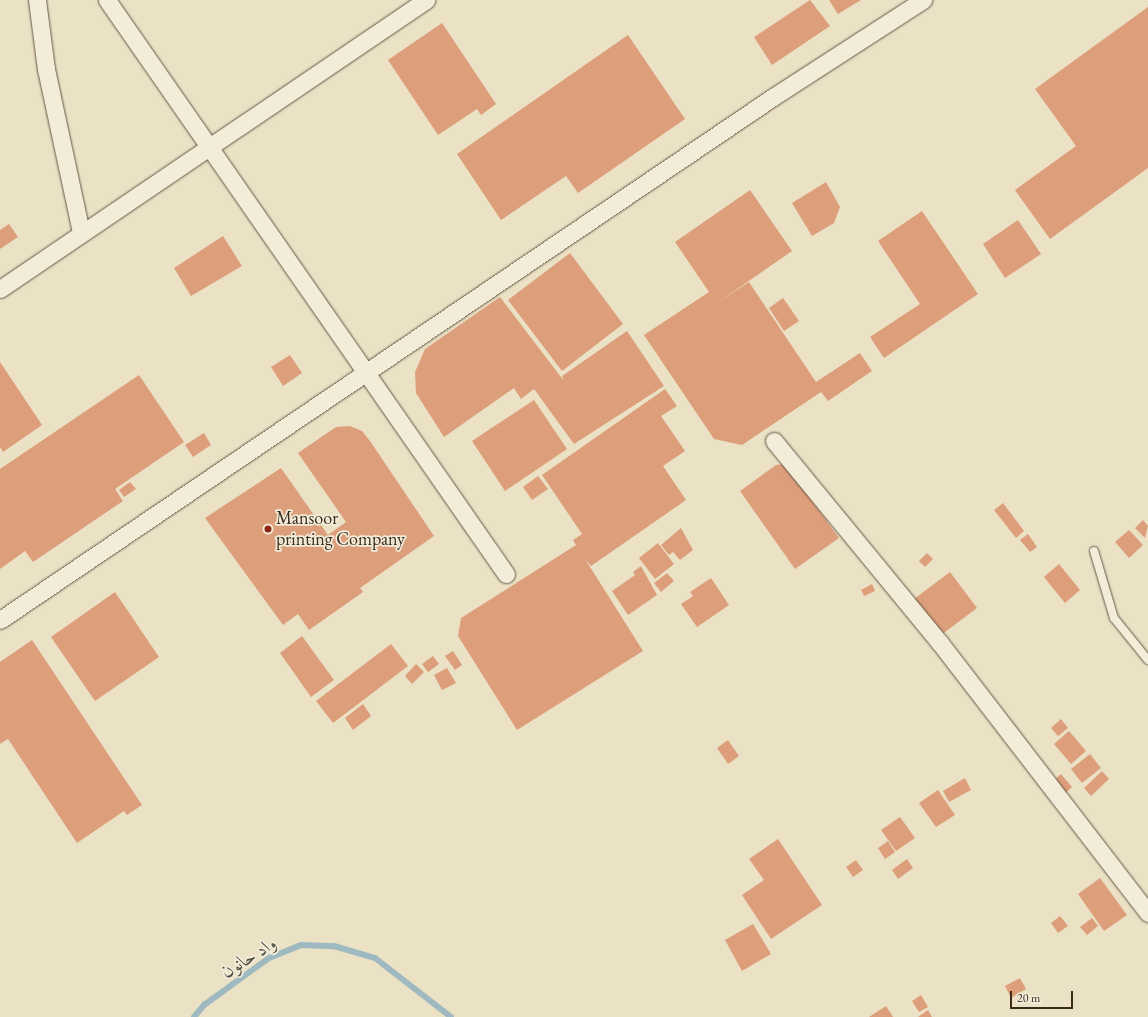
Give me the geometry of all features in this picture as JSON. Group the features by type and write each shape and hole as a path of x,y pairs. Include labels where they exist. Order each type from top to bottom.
{"street":[{"path":"37,0 46,69 81,232"},
{"path":"107,0 365,375 506,574"},
{"path":"0,289 81,232 426,0"},
{"path":"0,620 150,515 365,375 773,97 923,0"},
{"path":"774,442 940,643 1148,913"}],"lane":[{"path":"1094,551 1114,618 1148,660"}],"building":[{"path":"810,0 830,26 772,65 754,37"},
{"path":"829,0 861,0 838,14"},
{"path":"1148,7 1148,168 1050,239 1015,190 1076,146 1035,89"},
{"path":"442,23 496,104 481,115 477,109 438,135 388,60"},
{"path":"628,35 685,119 578,193 566,176 501,220 457,154"},
{"path":"826,182 840,207 834,223 812,236 792,203"},
{"path":"750,190 792,251 717,303 749,282 816,382 860,353 872,371 828,401 821,392 742,445 714,439 644,335 709,292 675,242"},
{"path":"922,211 978,294 884,358 870,337 920,304 878,241"},
{"path":"1018,220 1041,254 1005,278 983,244"},
{"path":"9,224 18,237 0,249 0,230"},
{"path":"223,236 242,266 191,296 174,268"},
{"path":"570,253 623,324 562,371 508,300"},
{"path":"500,297 564,381 562,376 627,331 664,386 574,444 534,389 521,399 514,388 444,437 416,393 415,372 425,349"},
{"path":"783,298 799,321 784,331 769,308"},
{"path":"290,355 302,373 283,386 271,367"},
{"path":"0,362 42,425 3,452 0,447"},
{"path":"139,375 184,442 115,489 123,501 33,562 25,551 0,569 0,469"},
{"path":"665,389 677,406 661,416 685,451 663,466 686,500 591,566 585,559 643,651 517,730 458,636 461,618 576,545 573,540 582,534 542,475"},
{"path":"534,400 567,449 505,491 472,441"},
{"name":"Mansoor printing Company","path":"350,426 362,431 370,441 434,536 360,588 363,592 309,630 298,614 283,625 205,518 281,468 328,535 346,522 298,453 336,427"},
{"path":"204,433 211,445 193,457 185,445"},
{"path":"785,464 839,538 795,569 740,491 776,465"},
{"path":"538,476 548,489 532,500 523,487"},
{"path":"130,482 136,489 124,497 119,490"},
{"path":"1003,503 1024,531 1016,538 994,510"},
{"path":"1143,520 1148,526 1145,538 1135,528"},
{"path":"681,528 693,550 680,560 673,552 669,555 661,545"},
{"path":"1129,530 1143,545 1129,558 1115,542"},
{"path":"1028,534 1037,547 1030,552 1020,540"},
{"path":"658,543 674,564 655,579 639,558"},
{"path":"927,553 933,559 925,567 919,561"},
{"path":"1059,564 1080,590 1065,603 1044,577"},
{"path":"641,566 657,595 628,615 612,591 635,575 633,572"},
{"path":"950,572 977,608 941,635 914,599"},
{"path":"667,573 674,581 661,592 654,583"},
{"path":"711,578 729,605 697,627 681,604 693,596 690,592"},
{"path":"872,584 875,591 864,596 861,590"},
{"path":"115,592 159,657 95,701 51,637"},
{"path":"302,636 334,680 311,697 280,653"},
{"path":"32,640 142,805 127,815 124,811 77,843 8,739 0,744 0,662"},
{"path":"391,644 408,666 333,723 316,701"},
{"path":"453,651 462,665 455,670 445,656"},
{"path":"433,656 439,664 428,672 422,664"},
{"path":"416,664 424,672 412,684 405,676"},
{"path":"447,668 456,683 442,690 434,675"},
{"path":"363,704 371,716 353,730 345,718"},
{"path":"1061,719 1068,728 1058,736 1051,728"},
{"path":"1069,731 1086,751 1071,764 1054,744"},
{"path":"728,740 739,756 728,764 717,748"},
{"path":"1090,754 1101,768 1082,783 1071,769"},
{"path":"1102,771 1109,779 1091,796 1084,788"},
{"path":"1061,774 1072,787 1064,795 1052,782"},
{"path":"965,778 971,790 949,802 943,791"},
{"path":"938,790 955,815 936,827 919,803"},
{"path":"900,817 915,838 896,851 881,830"},
{"path":"778,839 822,905 771,939 742,895 764,880 749,859"},
{"path":"888,841 895,852 885,859 878,848"},
{"path":"907,859 913,868 898,879 892,870"},
{"path":"856,860 863,870 853,877 846,867"},
{"path":"1100,878 1127,915 1104,931 1078,894"},
{"path":"1060,916 1068,926 1058,933 1051,923"},
{"path":"1092,918 1098,926 1087,935 1080,927"},
{"path":"753,924 771,954 742,971 725,940"},
{"path":"1020,978 1026,989 1011,998 1005,986"},
{"path":"921,995 928,1007 919,1012 912,1001"},
{"path":"886,1006 893,1017 869,1017"},
{"path":"928,1010 932,1017 918,1017"}],"waterway":[{"name":"واد حانون","path":"194,1017 204,1005 269,958 301,945 334,946 375,958 451,1017"}],"place":[{"name":"Mansoor printing Company","path":"268,529"}]}
